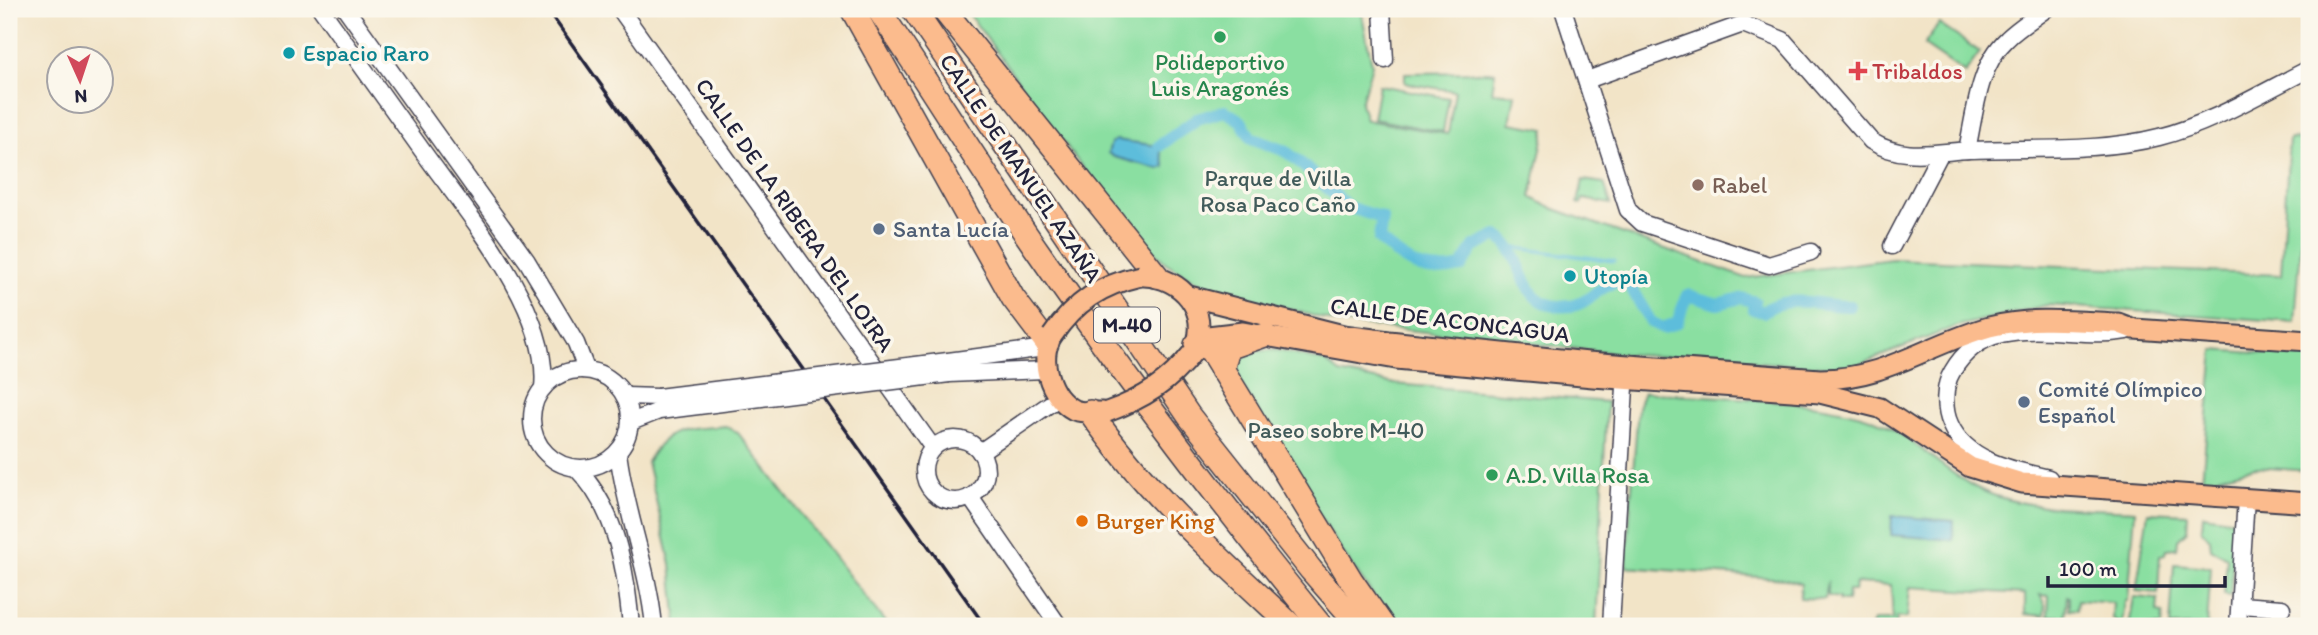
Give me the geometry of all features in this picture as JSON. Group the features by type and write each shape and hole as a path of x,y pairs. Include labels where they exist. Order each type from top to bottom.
{"highway":[{"path":"852,9 1013,298 1048,342"},
{"name":"CALLE DE MANUEL AZAÑA","path":"878,9 1037,251 1126,377 1215,496 1321,626"},
{"name":"CALLE DE MANUEL AZAÑA","path":"913,9 1189,416 1360,626"},
{"path":"943,9 1148,276"},
{"path":"1223,370 1228,348 1265,335"},
{"path":"1196,345 1210,349 1350,580 1383,626"},
{"path":"1098,412 1105,434 1199,540 1292,626"}],"main road":[{"path":"1148,276 1189,296 1198,315 1196,345 1179,370 1155,391 1098,412 1074,410 1060,397 1045,370 1048,342 1067,314 1088,296 1115,282 1148,276"},
{"name":"CALLE DE ACONCAGUA","path":"1189,296 1343,335 1626,372 1820,393 1880,408 1970,467 2022,483 2309,503"},
{"name":"CALLE DE ACONCAGUA","path":"1196,345 1224,332 1265,335 1396,359 1626,372 1849,379 1880,372 1976,332 2018,320 2118,324 2134,329 2309,341"}],"street":[{"path":"321,9 494,251 513,284 541,347 544,371 542,388 532,412 537,442 555,460 576,468 588,480 610,519 622,567 631,626"},
{"path":"346,9 553,301 576,343 586,369"},
{"name":"CALLE DE LA RIBERA DEL LOIRA","path":"620,9 933,448"},
{"path":"1382,9 1385,60"},
{"path":"1563,9 1628,210 1642,223 1769,265 1811,252"},
{"path":"1967,150 1984,75 1995,53 2006,39 2046,9"},
{"path":"1587,80 1743,24 1783,40 1871,141 1885,150 1899,153 1940,154 1967,150 2090,147 2161,137 2206,120 2309,69"},
{"path":"1892,246 1940,154"},
{"path":"429,160 438,158 444,161 474,202 493,215"},
{"path":"2091,486 2017,471 1968,448 1948,421 1948,379 1959,359 1993,337 2026,330 2117,334 2134,329"},
{"path":"626,396 658,404 948,368 1048,342"},
{"path":"948,368 1045,370"},
{"path":"542,388 562,373 586,369 613,380 626,396 631,422 629,433 618,452 603,463 576,468"},
{"path":"1611,626 1626,372"},
{"path":"980,452 1060,397"},
{"path":"631,422 658,404"},
{"path":"957,439 980,452 985,477 977,492 962,501 944,500 930,489 924,472 928,455 933,448 940,443 957,439"},
{"path":"618,452 622,483 648,579 654,626"},
{"path":"970,497 1059,626"},
{"path":"2238,626 2246,498"},
{"path":"1199,540 1282,626"},
{"path":"2240,605 2280,608"}],"green space":[{"name":"Parque de Villa Rosa Paco Caño","path":"965,9 1361,9 1372,65 1361,103 1366,120 1448,134 1455,91 1405,83 1405,73 1495,72 1492,92 1515,94 1510,123 1545,129 1531,197 1549,207 1746,278 1892,259 2281,275 2289,139 2309,140 2295,322 2047,305 1957,326 1850,368 1624,354 1335,322 1204,285 1166,263 1125,225"},
{"path":"1939,24 1980,52 1965,73 1924,45"},
{"path":"1379,85 1449,98 1443,132 1373,119"},
{"path":"1583,180 1604,183 1611,204 1583,199 1581,204 1578,203"},
{"name":"Paseo sobre M-40","path":"1277,350 1326,362 1340,373 1395,384 1607,402 1596,626 1395,626 1338,546 1236,376 1236,352"},
{"path":"2214,350 2309,357 2309,471 2255,467 2202,481"},
{"path":"1644,392 1782,401 1861,415 1891,428 1959,477 1991,494 2052,507 2135,511 2128,601 2125,601 2122,626 2116,626 2116,620 2112,619 2113,603 2078,600 2077,610 2069,609 2067,596 2065,617 2048,616 2049,596 2040,595 2045,605 2044,616 2025,614 2025,594 1910,587 1907,618 1897,617 1896,626 1872,626 1874,620 1893,620 1891,585 1856,583 1854,591 1848,591 1847,601 1839,601 1839,598 1828,596 1828,581 1825,599 1800,598 1801,584 1786,579 1626,567 1638,407"},
{"path":"726,426 738,433 888,626 677,626 671,564 647,462 663,440 671,435 690,429"},
{"path":"2148,512 2188,514 2187,531 2178,540 2177,548 2167,549 2166,554 2160,555 2158,593 2136,591"},
{"path":"2203,515 2236,520 2230,596 2224,595 2227,557 2211,549 2210,539 2202,530"},
{"path":"2174,564 2211,567 2207,626 2170,626"},
{"path":"2134,597 2158,599 2157,612 2163,613 2162,626 2129,626"}],"water":[{"path":"1116,140 1159,146 1165,167 1159,169 1114,157 1108,153 1111,143"},
{"path":"1892,516 1954,521 1953,540 1891,535"}],"waterway":[{"path":"1159,146 1197,119 1225,111 1241,121 1251,138 1285,151 1297,160 1348,207 1382,218 1379,239 1407,261 1436,270 1461,267 1474,247 1497,236 1514,256 1531,291 1540,300 1552,305 1578,304 1612,283 1620,282 1628,283 1651,322 1663,328 1677,323 1687,295 1718,304 1741,298 1755,302 1753,309 1763,312 1772,306 1794,302 1850,306"},
{"path":"1509,247 1614,261"}],"railway":[{"path":"547,9 985,626"}],"place":[{"name":"Polideportivo Luis Aragonés","path":"1220,37"},
{"name":"Espacio Raro","path":"289,53"},
{"name":"Tribaldos","path":"1858,71"},
{"name":"Rabel","path":"1698,185"},
{"name":"Santa Lucía","path":"879,229"},
{"name":"Utopía","path":"1570,276"},
{"name":"Comité Olímpico Español","path":"2024,402"},
{"name":"A.D. Villa Rosa","path":"1492,475"},
{"name":"Burger King","path":"1082,521"}]}
